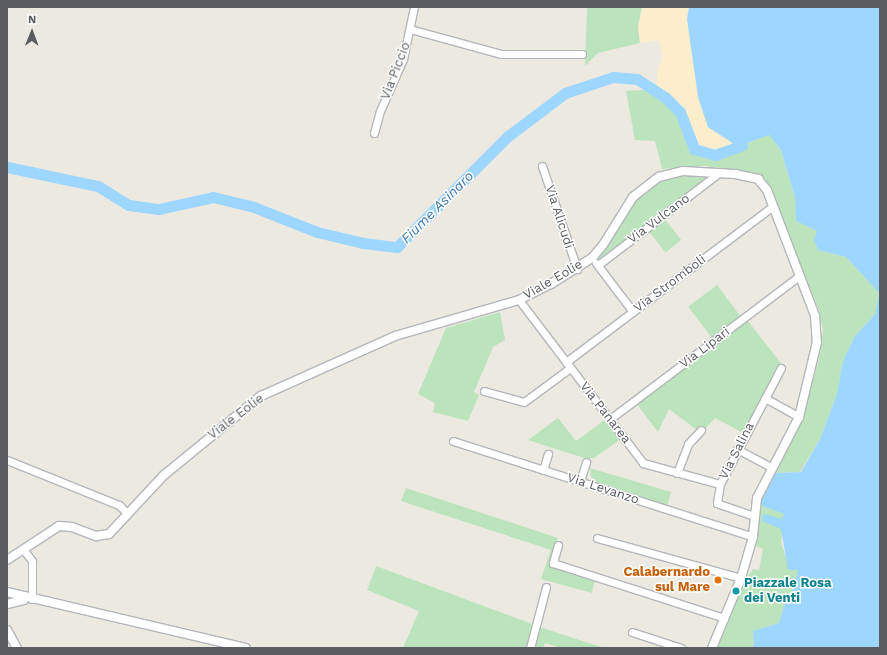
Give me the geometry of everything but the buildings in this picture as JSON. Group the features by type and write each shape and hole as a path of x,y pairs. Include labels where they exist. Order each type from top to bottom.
{"street":[{"name":"Via Piccio","path":"374,133 380,111 403,59 414,7"},
{"path":"410,29 501,54 582,54"},
{"name":"Via Alicudi","path":"542,166 577,269"},
{"name":"Viale Eolie","path":"7,560 59,526 72,527 96,536 105,536 120,523 127,513 164,475 261,396 395,336 519,300 577,269 592,258 603,245 633,197 649,183 672,172 720,172 758,179 767,190 815,316 818,333 815,354 799,417 757,498 753,537 739,577 722,617 712,648"},
{"name":"Via Vulcano","path":"598,265 720,172"},
{"name":"Via Stromboli","path":"484,391 524,402 633,312 773,206"},
{"path":"592,258 633,312"},
{"name":"Via Lipari","path":"610,420 799,276"},
{"name":"Via Panarea","path":"519,300 643,464 720,484"},
{"name":"Via Salina","path":"754,516 718,503 720,484 781,368"},
{"path":"765,398 799,417"},
{"path":"677,473 688,444 701,430"},
{"name":"Via Levanzo","path":"453,441 753,537"},
{"path":"738,449 772,468"},
{"path":"544,470 548,454"},
{"path":"7,460 119,505 127,513"},
{"path":"580,481 586,462"},
{"path":"597,538 739,577"},
{"path":"558,545 553,563 722,617"},
{"path":"23,549 32,561 30,599"},
{"path":"530,648 546,587"},
{"path":"7,592 30,599 246,648"},
{"path":"7,604 30,599"},
{"path":"7,630 17,648"},
{"path":"632,632 681,648"}],"green space":[{"path":"587,7 642,7 638,27 640,43 598,53 585,66"},
{"path":"657,89 679,106 690,136 718,151 734,144 742,145 769,135 781,150 795,198 796,221 817,231 814,240 818,250 846,257 879,293 875,314 855,336 843,361 837,394 820,439 800,472 775,473 802,420 818,363 823,331 819,310 766,181 756,175 706,166 662,169 655,141 635,140 626,91"},
{"path":"683,174 712,175 602,259 597,257 633,201 657,181"},
{"path":"664,218 681,240 665,252 648,230"},
{"path":"717,285 741,317 712,339 688,307"},
{"path":"500,312 505,340 493,347 474,392 479,395 468,421 433,412 435,403 418,394 446,328"},
{"path":"747,320 781,363 743,433 715,418 707,427 697,430 669,409 658,432 636,403"},
{"path":"558,418 576,441 606,419 621,439 594,458 584,458 528,440"},
{"path":"590,468 671,492 667,507 603,487 591,477"},
{"path":"406,488 558,538 550,564 569,574 575,572 595,579 592,593 541,579 551,550 401,501"},
{"path":"761,502 762,506 784,514 781,542 785,555 799,570 792,594 784,606 779,623 753,631 754,648 717,648 742,586 753,569 759,570 763,549 756,546"},
{"path":"376,566 532,624 526,648 403,648 419,611 367,590"},
{"path":"540,627 604,648 561,648 545,643 543,648 535,648"}],"sand":[{"path":"642,7 689,7 687,19 708,127 734,144 718,151 699,148 690,136 679,106 657,89 657,72 663,54 658,40 640,43 638,27"}],"water":[{"path":"689,7 880,7 880,648 754,648 753,631 779,623 784,606 792,594 798,570 788,570 781,529 762,521 763,514 782,519 784,514 762,506 761,502 775,473 801,472 820,439 837,394 843,361 855,336 875,314 879,293 846,257 818,250 814,240 817,231 796,221 795,198 781,150 769,135 742,145 734,144 708,127 698,97 687,19"}],"waterway":[{"name":"Fiume Asinaro","path":"7,167 98,186 129,205 159,209 213,197 254,207 317,232 363,243 397,247 508,136 565,93 613,77 637,79 665,97 680,112 694,149 715,155 742,145"}],"place":[{"name":"Calabernardo sul Mare","path":"718,580"},
{"name":"Piazzale Rosa dei Venti","path":"736,591"}]}
